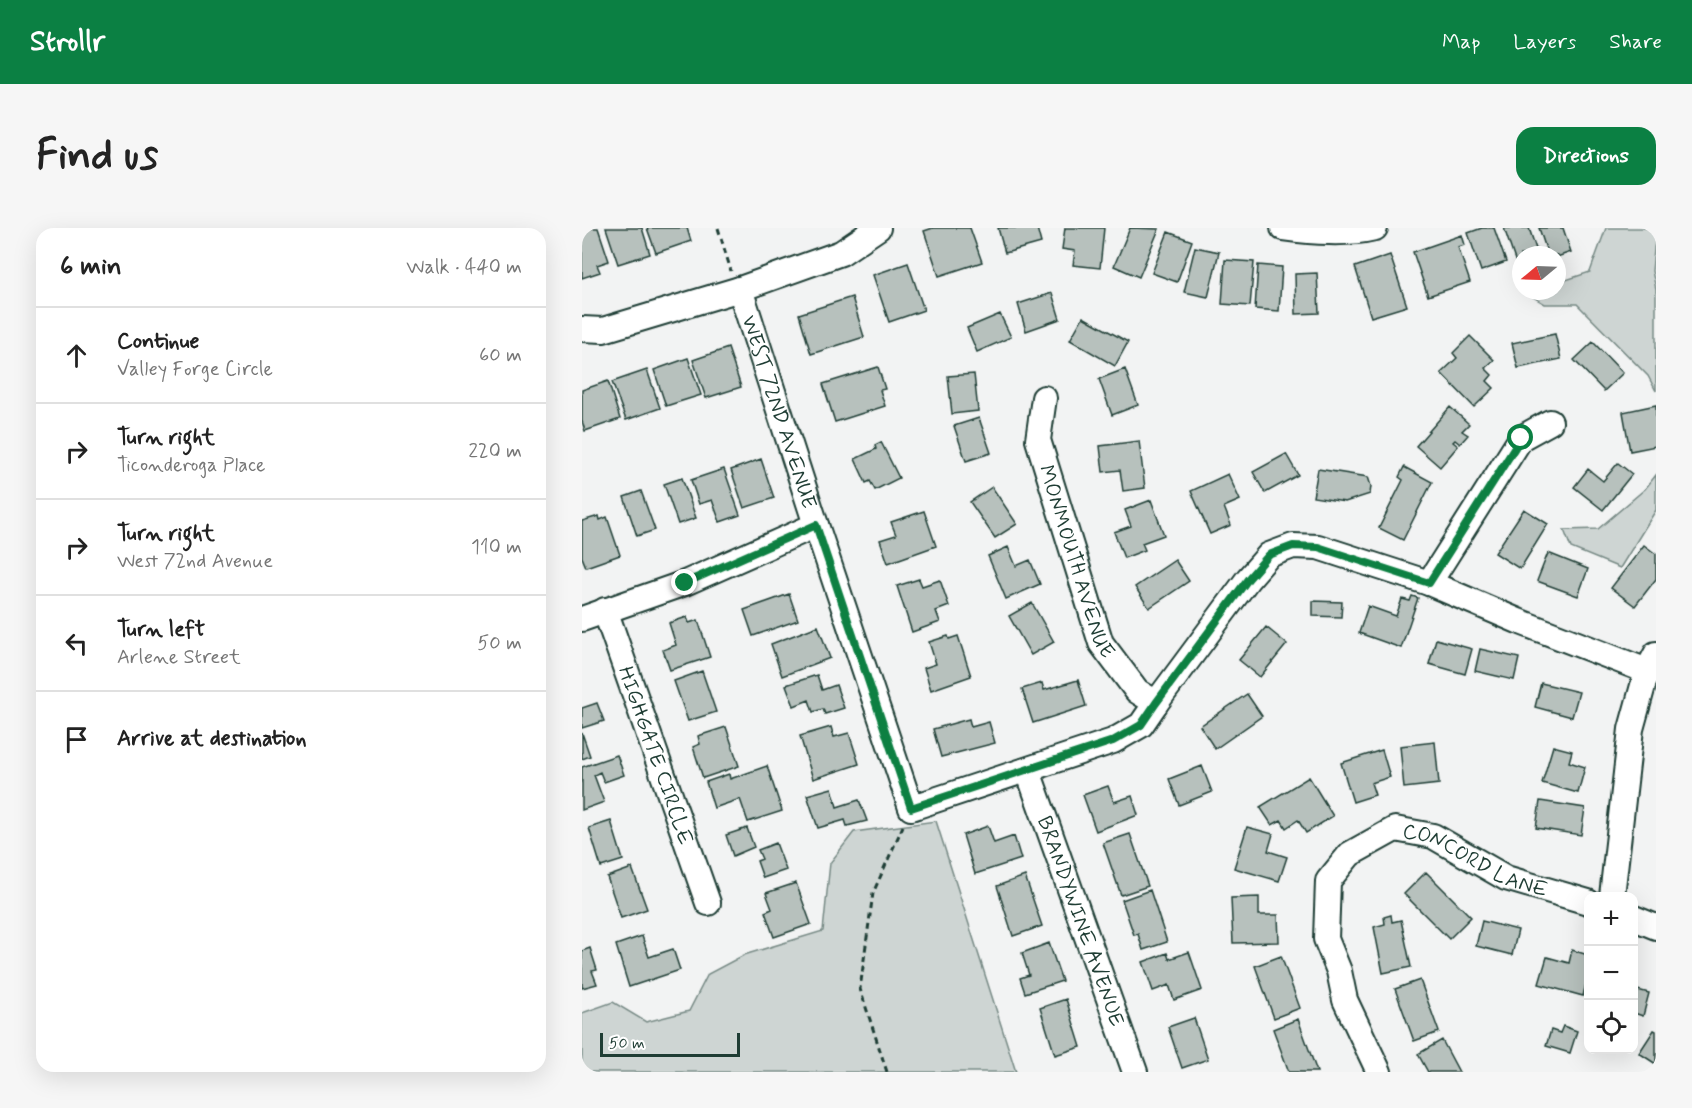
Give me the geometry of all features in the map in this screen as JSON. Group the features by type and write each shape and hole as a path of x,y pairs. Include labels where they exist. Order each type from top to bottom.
{"street":[{"path":"582,330 603,330 738,289 841,253 878,228"},
{"path":"1283,228 1308,232 1360,232 1375,228"},
{"name":"WEST 72ND AVENUE","path":"738,289 911,808"},
{"name":"MONMOUTH AVENUE","path":"1044,398 1038,440 1101,643 1137,691 1156,703"},
{"path":"1429,583 1521,438 1550,422"},
{"path":"582,619 685,583 816,525"},
{"path":"911,808 1113,741 1141,725 1248,579 1269,555 1293,546 1318,547 1429,583 1518,621 1652,663 1631,729 1613,892"},
{"name":"HIGHGATE CIRCLE","path":"605,610 708,903"},
{"name":"BRANDYWINE AVENUE","path":"1028,771 1135,1072"},
{"name":"CONCORD LANE","path":"1379,1072 1345,1000 1339,971 1326,939 1328,881 1350,854 1395,829 1433,836 1506,878 1584,901"},
{"path":"1638,920 1656,927"}],"path":[{"path":"718,228 738,289"},
{"path":"887,1072 860,989 873,893 911,808"}],"shaded area":[{"path":"1606,228 1656,228 1652,271 1656,289 1656,391 1648,376 1577,304 1545,304 1538,300 1566,300 1566,280 1590,272"},
{"path":"1656,475 1656,510 1620,568 1571,548 1564,530 1598,529 1645,489"},
{"path":"936,821 1016,1072 582,1072 582,1013 613,1002 646,1022 689,1011 708,974 744,955 823,931 830,863 854,832"}],"building":[{"path":"582,228 598,228 609,261 597,265 600,272 582,278"},
{"path":"606,228 642,228 650,254 618,264"},
{"path":"647,228 687,228 691,241 656,253"},
{"path":"933,228 970,228 982,262 939,276 924,231"},
{"path":"998,228 1037,228 1041,243 1005,253"},
{"path":"1065,228 1104,228 1100,268 1073,265 1075,251 1062,249"},
{"path":"1130,228 1159,229 1139,277 1114,266"},
{"path":"1482,228 1494,228 1506,262 1481,271 1468,233"},
{"path":"1504,228 1529,228 1535,246 1512,246 1512,251"},
{"path":"1539,228 1563,228 1571,252 1566,254 1566,246 1545,246"},
{"path":"1168,232 1192,241 1177,282 1152,273"},
{"path":"1462,235 1465,245 1458,247 1470,282 1428,296 1413,252"},
{"path":"1195,247 1219,252 1208,297 1184,292"},
{"path":"1390,255 1407,306 1371,317 1355,267"},
{"path":"1225,260 1254,262 1250,306 1222,304"},
{"path":"908,263 924,310 889,322 873,275"},
{"path":"1258,265 1282,267 1279,311 1255,309"},
{"path":"1317,273 1319,313 1296,314 1295,274"},
{"path":"1052,293 1060,319 1026,331 1018,304"},
{"path":"852,297 864,337 811,354 799,314"},
{"path":"1000,314 1011,337 977,352 967,328"},
{"path":"1083,317 1128,342 1115,366 1070,340"},
{"path":"1555,334 1561,359 1518,368 1512,343"},
{"path":"1470,336 1494,360 1485,368 1492,375 1487,381 1494,388 1474,407 1441,373 1457,358 1453,353"},
{"path":"1593,342 1623,373 1604,391 1574,360"},
{"path":"728,348 741,387 706,398 693,360"},
{"path":"688,358 701,395 666,406 654,370"},
{"path":"878,367 885,389 880,390 885,406 835,422 823,384"},
{"path":"1125,369 1138,405 1112,415 1099,379"},
{"path":"647,370 660,408 626,420 612,382"},
{"path":"974,374 978,411 952,414 948,376"},
{"path":"608,381 620,419 585,431 582,421 582,390"},
{"path":"1656,405 1656,446 1630,451 1623,412"},
{"path":"1450,407 1469,424 1462,431 1468,435 1460,444 1455,440 1453,442 1458,446 1440,467 1416,446"},
{"path":"979,418 991,453 966,461 954,426"},
{"path":"1139,441 1145,488 1123,491 1120,470 1103,472 1100,446"},
{"path":"881,442 899,478 875,490 870,481 866,483 855,459 876,449 875,445"},
{"path":"1286,454 1298,475 1265,493 1253,472"},
{"path":"761,459 774,498 744,508 731,470"},
{"path":"1618,463 1632,474 1603,510 1574,487 1588,469 1603,481"},
{"path":"1404,467 1432,482 1403,540 1379,528 1403,480 1399,477"},
{"path":"724,469 740,515 720,522 712,500 699,504 691,480"},
{"path":"1318,469 1368,477 1371,486 1370,494 1345,502 1313,497"},
{"path":"1228,474 1240,500 1224,507 1231,525 1210,534 1191,491"},
{"path":"682,478 696,518 678,524 664,484"},
{"path":"992,487 1017,524 995,538 970,502"},
{"path":"641,491 655,530 637,536 624,497"},
{"path":"1151,500 1164,535 1142,543 1145,550 1124,558 1114,532 1131,526 1125,510"},
{"path":"1524,509 1548,524 1520,569 1495,553"},
{"path":"924,511 936,546 888,563 880,540 896,535 891,522"},
{"path":"599,516 600,520 607,517 620,555 586,567 582,557 582,521"},
{"path":"1644,545 1656,554 1656,579 1635,606 1611,588"},
{"path":"1008,547 1016,566 1030,560 1040,584 1006,599 988,556"},
{"path":"1548,553 1588,569 1578,596 1537,581"},
{"path":"1175,560 1189,581 1149,608 1135,587"},
{"path":"919,579 922,586 940,580 949,606 936,611 940,622 912,632 897,586"},
{"path":"789,594 798,620 753,636 744,610"},
{"path":"1412,596 1418,598 1401,648 1359,633 1368,606 1396,616 1402,599 1410,601"},
{"path":"1313,601 1342,602 1341,617 1313,616"},
{"path":"1032,603 1054,642 1031,655 1009,616"},
{"path":"687,617 689,623 698,620 710,657 670,670 663,650 676,645 669,623"},
{"path":"818,626 830,658 782,676 771,644"},
{"path":"1266,627 1287,644 1260,677 1239,660"},
{"path":"948,636 949,639 958,636 971,676 931,690 924,668 936,664 929,642"},
{"path":"1436,639 1472,649 1465,674 1429,664"},
{"path":"1480,649 1519,658 1514,680 1475,671"},
{"path":"702,671 716,712 688,721 674,681"},
{"path":"817,675 822,690 836,685 844,708 825,714 823,709 813,712 809,700 794,706 786,685"},
{"path":"1078,680 1086,706 1033,723 1022,689 1042,683 1044,690"},
{"path":"1541,683 1579,692 1572,717 1535,707"},
{"path":"1247,694 1262,716 1215,749 1200,726"},
{"path":"597,703 604,721 582,728 582,708"},
{"path":"969,719 971,727 989,722 995,743 941,757 933,729"},
{"path":"726,727 739,766 703,778 693,747 700,744 698,736"},
{"path":"831,727 834,737 849,733 859,764 813,779 800,736"},
{"path":"582,733 590,756 582,759"},
{"path":"1435,742 1439,784 1404,788 1400,746"},
{"path":"1553,746 1572,751 1569,762 1585,767 1578,793 1542,783"},
{"path":"1382,750 1390,777 1371,783 1375,795 1353,802 1341,763"},
{"path":"617,755 624,775 604,782 600,772 594,775 604,802 582,810 582,767"},
{"path":"767,766 782,811 748,822 740,799 714,808 706,782 729,774 730,779"},
{"path":"1202,766 1212,792 1179,805 1169,779"},
{"path":"1309,777 1333,816 1306,833 1298,820 1286,828 1281,820 1272,825 1260,807"},
{"path":"1108,786 1114,802 1132,796 1138,815 1096,831 1083,795"},
{"path":"832,788 837,807 859,800 867,821 847,826 845,820 818,828 807,795"},
{"path":"1540,801 1585,808 1581,835 1536,828"},
{"path":"611,821 623,860 601,867 589,828"},
{"path":"988,826 994,843 1014,836 1021,859 975,874 963,835"},
{"path":"1247,827 1273,834 1268,851 1287,857 1279,881 1234,868"},
{"path":"747,828 754,847 733,856 726,835"},
{"path":"1130,834 1148,886 1121,895 1103,843"},
{"path":"776,843 786,870 763,878 757,861 762,859 758,850"},
{"path":"632,868 647,909 621,918 607,877"},
{"path":"1426,872 1471,917 1449,939 1404,894"},
{"path":"1025,876 1042,926 1013,936 997,886"},
{"path":"796,883 811,924 774,937 765,912 772,909 766,893"},
{"path":"1150,890 1167,942 1143,950 1138,934 1134,935 1122,900"},
{"path":"1259,897 1259,915 1278,915 1279,942 1233,943 1231,898"},
{"path":"1391,915 1392,922 1401,920 1411,967 1383,973 1374,927 1385,924 1384,917"},
{"path":"1482,921 1518,930 1512,955 1476,946"},
{"path":"642,936 649,957 673,949 680,970 629,987 616,945"},
{"path":"1049,943 1062,981 1025,993 1020,978 1029,975 1022,953"},
{"path":"590,948 597,970 592,971 597,984 582,988 582,951"},
{"path":"1572,950 1584,954 1583,996 1539,984 1547,957 1569,963"},
{"path":"1189,952 1202,990 1174,1000 1169,985 1153,991 1143,962 1167,953 1169,959"},
{"path":"1281,956 1300,1008 1274,1018 1255,966"},
{"path":"1420,980 1439,1032 1414,1041 1395,989"},
{"path":"1638,990 1649,993 1643,1016 1638,1014"},
{"path":"1066,999 1081,1047 1055,1055 1040,1008"},
{"path":"1194,1018 1208,1059 1182,1068 1168,1027"},
{"path":"1298,1019 1317,1072 1289,1072 1273,1029"},
{"path":"1563,1026 1577,1031 1570,1053 1546,1046 1551,1030 1560,1033"},
{"path":"1654,1030 1656,1031 1656,1064 1639,1053"},
{"path":"1442,1040 1459,1072 1428,1072 1418,1054"}],"route":[{"path":"685,583 816,525 911,808 1113,741 1141,725 1248,579 1269,555 1293,546 1318,547 1429,583 1521,438"}]}
